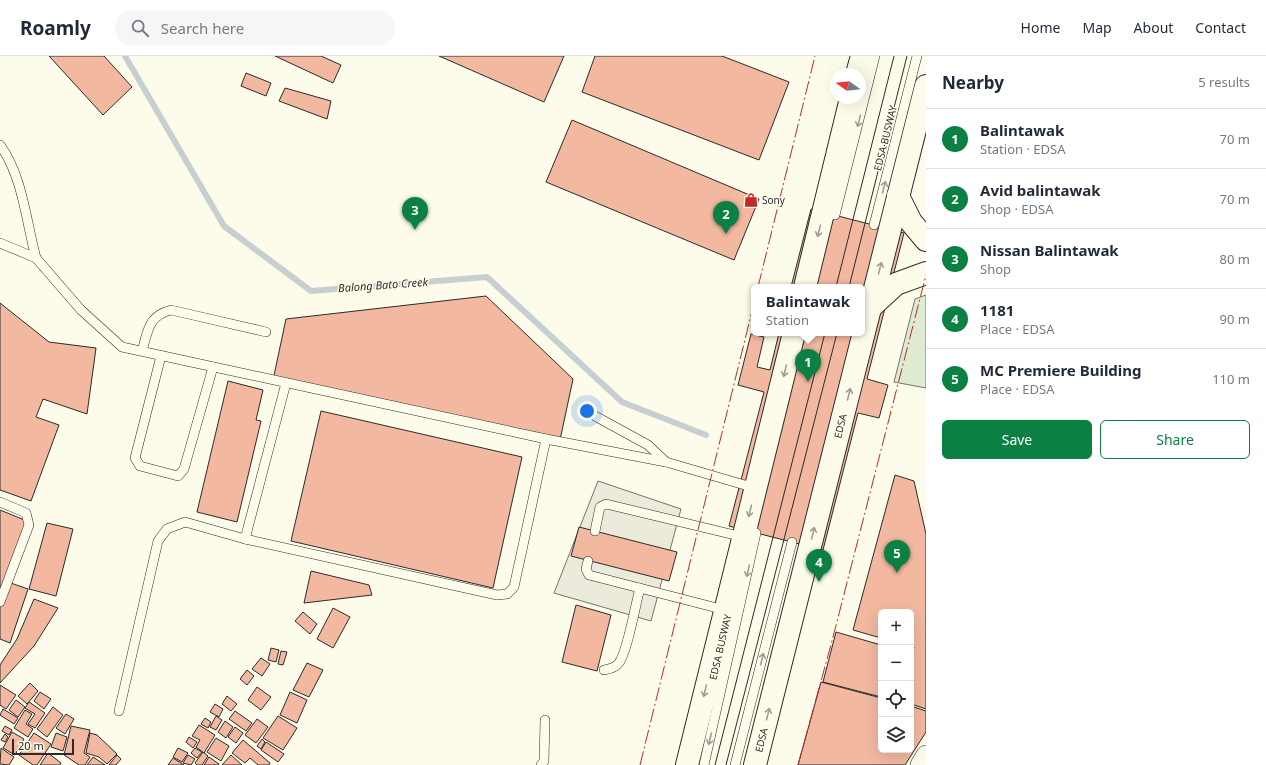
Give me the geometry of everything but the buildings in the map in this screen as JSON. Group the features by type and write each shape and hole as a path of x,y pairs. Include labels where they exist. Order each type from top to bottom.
{"main road":[{"path":"859,68 862,56"},
{"name":"EDSA","path":"865,331 898,196 925,98"},
{"path":"806,284 851,104"},
{"path":"898,196 911,222 926,240"},
{"path":"871,307 896,284 926,273"},
{"path":"687,765 725,610 750,535 755,488 793,336"},
{"name":"EDSA","path":"755,765 864,336"}],"street":[{"path":"920,765 926,755"}],"lane":[{"path":"835,215 875,56"},
{"name":"EDSA BUSWAY","path":"874,225 917,56"},
{"path":"0,145 8,156 20,190 36,258"},
{"path":"0,243 36,258 81,310 116,344 122,347 546,439 666,462 755,488"},
{"path":"142,351 152,319 160,313 171,310 266,332"},
{"path":"161,356 134,458 140,466 178,476 184,469 213,367"},
{"path":"245,539 286,383"},
{"path":"595,416 648,445 666,462"},
{"path":"119,711 158,541 167,528 185,522 245,539 497,595 507,594 514,587 546,439"},
{"path":"0,502 26,513 30,525 0,602"},
{"path":"595,531 600,507 606,504 750,535"},
{"name":"EDSA BUSWAY","path":"704,765 750,535"},
{"path":"734,765 792,542"},
{"path":"588,561 586,569 589,575 725,610"},
{"path":"604,670 614,667 620,662 628,638 640,588"},
{"path":"541,765 544,761 545,720"}],"green space":[{"path":"926,295 926,388 894,382 915,299"}],"shaded area":[{"path":"598,481 681,509 651,621 554,593"}],"waterway":[{"name":"Balong Bato Creek","path":"125,56 224,226 311,291 487,277 622,402 706,435"}],"tram line":[{"path":"837,284 894,56"},
{"path":"850,284 907,56"},
{"path":"715,765 824,336"},
{"path":"726,765 836,336"}],"power":[{"path":"759,284 815,56"},
{"path":"798,765 832,641 926,275"},
{"path":"640,765 751,315"}],"place":[{"name":"Sony","path":"751,200"},
{"name":"Nissan Balintawak","path":"415,230"},
{"name":"Avid balintawak","path":"726,234"},
{"name":"Balintawak","path":"808,382"},
{"name":"MC Premiere Building","path":"897,573"},
{"name":"1181","path":"819,582"}]}
